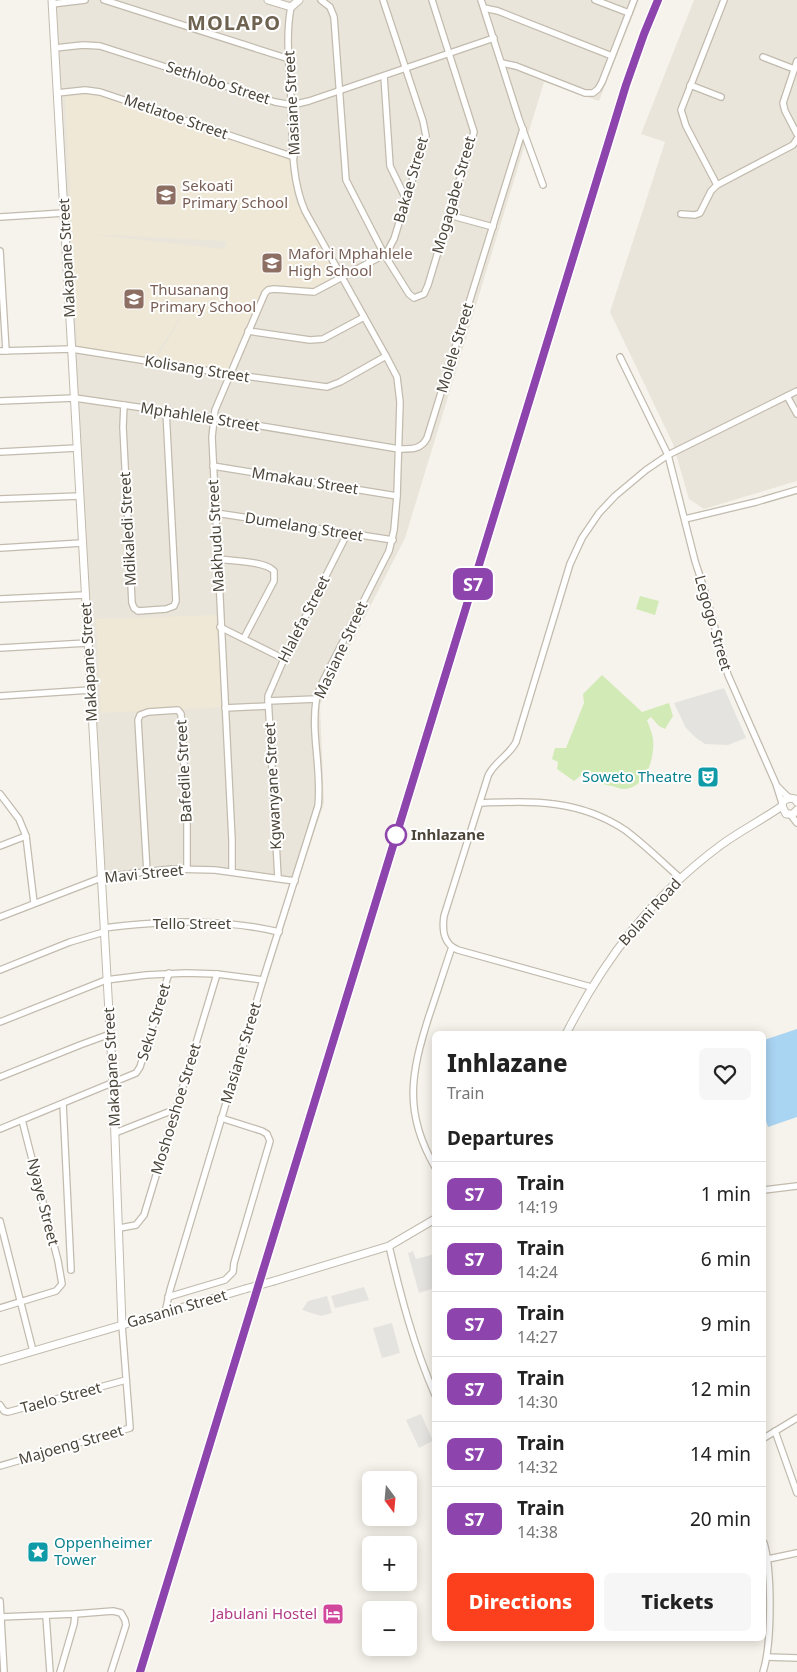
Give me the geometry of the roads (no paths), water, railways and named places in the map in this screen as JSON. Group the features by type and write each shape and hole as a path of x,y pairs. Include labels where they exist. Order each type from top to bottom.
{"street":[{"path":"52,2 85,0"},
{"path":"104,0 289,59"},
{"path":"268,0 291,7 299,0"},
{"path":"321,0 330,7 334,17 346,180 384,254 342,277"},
{"name":"Bakae Street","path":"383,0 407,68 426,136 394,240 391,247 384,254"},
{"name":"Mogagabe Street","path":"384,254 408,294 414,298 421,296 426,290 474,132 432,0"},
{"path":"482,0 543,185"},
{"path":"596,0 628,13"},
{"path":"502,62 590,94 598,89 634,0"},
{"path":"717,185 682,115 683,104 724,0"},
{"name":"Makapane Street","path":"52,2 113,1084 120,1228 122,1325"},
{"name":"Masiane Street","path":"165,1313 168,1297 263,980 318,806 320,788 315,713 316,699 324,679 384,562 393,540 397,496 399,389 397,378 301,202 296,182 294,157 289,59 291,7"},
{"path":"484,8 498,11 612,56"},
{"name":"Sethlobo Street","path":"55,48 83,45 100,46 275,102 292,105 494,38"},
{"path":"763,57 794,69"},
{"path":"797,61 783,103 797,134"},
{"path":"384,76 390,166 406,199"},
{"path":"690,85 721,97"},
{"name":"Metlatoe Street","path":"57,93 85,90 100,92 294,157"},
{"name":"Molele Street","path":"398,449 418,448 422,446 427,438 523,129"},
{"path":"681,214 695,215 700,213 711,191 717,185 793,144 797,139"},
{"path":"0,217 64,214"},
{"path":"449,215 493,227"},
{"path":"0,251 3,351"},
{"name":"Makhudu Street","path":"232,872 212,418 263,296 268,290 314,292 342,277"},
{"path":"248,331 317,340 327,337 364,317"},
{"name":"Kolisang Street","path":"3,351 72,349 229,374 327,387 340,382 386,356"},
{"name":"Legogo Street","path":"620,357 668,455 695,562 728,675 776,784 791,806 797,823"},
{"path":"591,987 452,947 447,942 444,934 444,916 490,772 511,751 516,742 570,564 582,538 607,504 646,470 668,455 797,391"},
{"path":"788,396 797,414"},
{"name":"Mphahlele Street","path":"0,401 75,398 212,418 398,449"},
{"name":"Mdikaledi Street","path":"124,405 123,428 132,603 135,610 141,611 168,608 175,604 166,411"},
{"path":"0,452 77,448"},
{"name":"Mmakau Street","path":"213,466 397,496"},
{"path":"685,519 797,490"},
{"path":"0,499 80,496"},
{"name":"Dumelang Street","path":"216,513 393,540"},
{"name":"Hlalefa Street","path":"268,703 270,689 284,659 347,534"},
{"path":"0,548 82,543"},
{"path":"218,559 263,565 271,567 274,571 274,581 244,638"},
{"path":"0,599 85,595"},
{"path":"220,627 284,659"},
{"path":"0,648 87,643"},
{"path":"0,696 90,690"},
{"path":"268,703 316,699"},
{"name":"Kgwanyane Street","path":"226,708 268,703 278,878"},
{"name":"Bafedile Street","path":"147,872 138,720 142,713 175,710 180,711 181,714 187,869"},
{"path":"0,794 19,819 26,836 34,903"},
{"path":"480,803 536,801 569,806 592,813 625,831 680,878"},
{"name":"Bolani Road","path":"568,1031 591,987 634,927 680,878 722,844 765,817 791,806"},
{"path":"0,846 26,836"},
{"name":"Mavi Street","path":"0,917 101,878 147,872 187,869 232,872 295,881"},
{"name":"Tello Street","path":"0,970 104,930 161,922 236,924 279,932"},
{"path":"432,1160 423,1144 417,1124 414,1104 414,1077 419,1050 452,947"},
{"path":"0,1022 106,980 168,973 217,974 263,980"},
{"name":"Seku Street","path":"0,1129 134,1075 138,1070 168,973"},
{"name":"Moshoeshoe Street","path":"120,1228 136,1225 142,1220 217,974"},
{"path":"0,1077 80,1044 110,1034"},
{"path":"63,1104 71,1270"},
{"path":"115,1133 176,1109"},
{"path":"168,1297 225,1280 233,1272 270,1141 267,1134 262,1131 222,1118"},
{"name":"Nyaye Street","path":"21,1302 56,1291 62,1284 22,1120"},
{"path":"766,1190 797,1186"},
{"path":"0,1221 33,1351"},
{"name":"Gasanin Street","path":"0,1361 388,1246 432,1221"},
{"path":"388,1246 410,1331 432,1388"},
{"path":"58,1262 70,1253"},
{"path":"0,1308 21,1302"},
{"name":"Majoeng Street","path":"0,1466 130,1428 122,1325"},
{"name":"Taelo Street","path":"0,1405 4,1411 8,1412 126,1380"},
{"path":"766,1437 797,1418"},
{"path":"775,1431 797,1493"},
{"path":"763,1672 767,1657 769,1617 768,1559 766,1551"},
{"path":"768,1559 797,1553"},
{"path":"0,1601 4,1672"},
{"path":"1,1617 113,1611 121,1613 126,1624 111,1672"},
{"path":"60,1672 74,1624 75,1614"},
{"path":"46,1616 50,1672"},
{"path":"767,1657 797,1658"}],"water":[{"path":"797,1029 797,1117 768,1127 766,1120 766,1039"}],"railway":[{"path":"140,1672 626,85 658,0"}],"train":[{"name":"S7","path":"140,1672 626,85 658,0"}],"place":[{"name":"Sekoati Primary School","path":"166,195"},
{"name":"Mafori Mphahlele High School","path":"272,263"},
{"name":"Thusanang Primary School","path":"134,299"},
{"name":"Soweto Theatre","path":"708,777"},
{"name":"Inhlazane","path":"396,835"},
{"name":"Oppenheimer Tower","path":"38,1552"},
{"name":"Jabulani Hostel","path":"333,1614"}],"district":[{"name":"MOLAPO","path":"234,23"}]}
